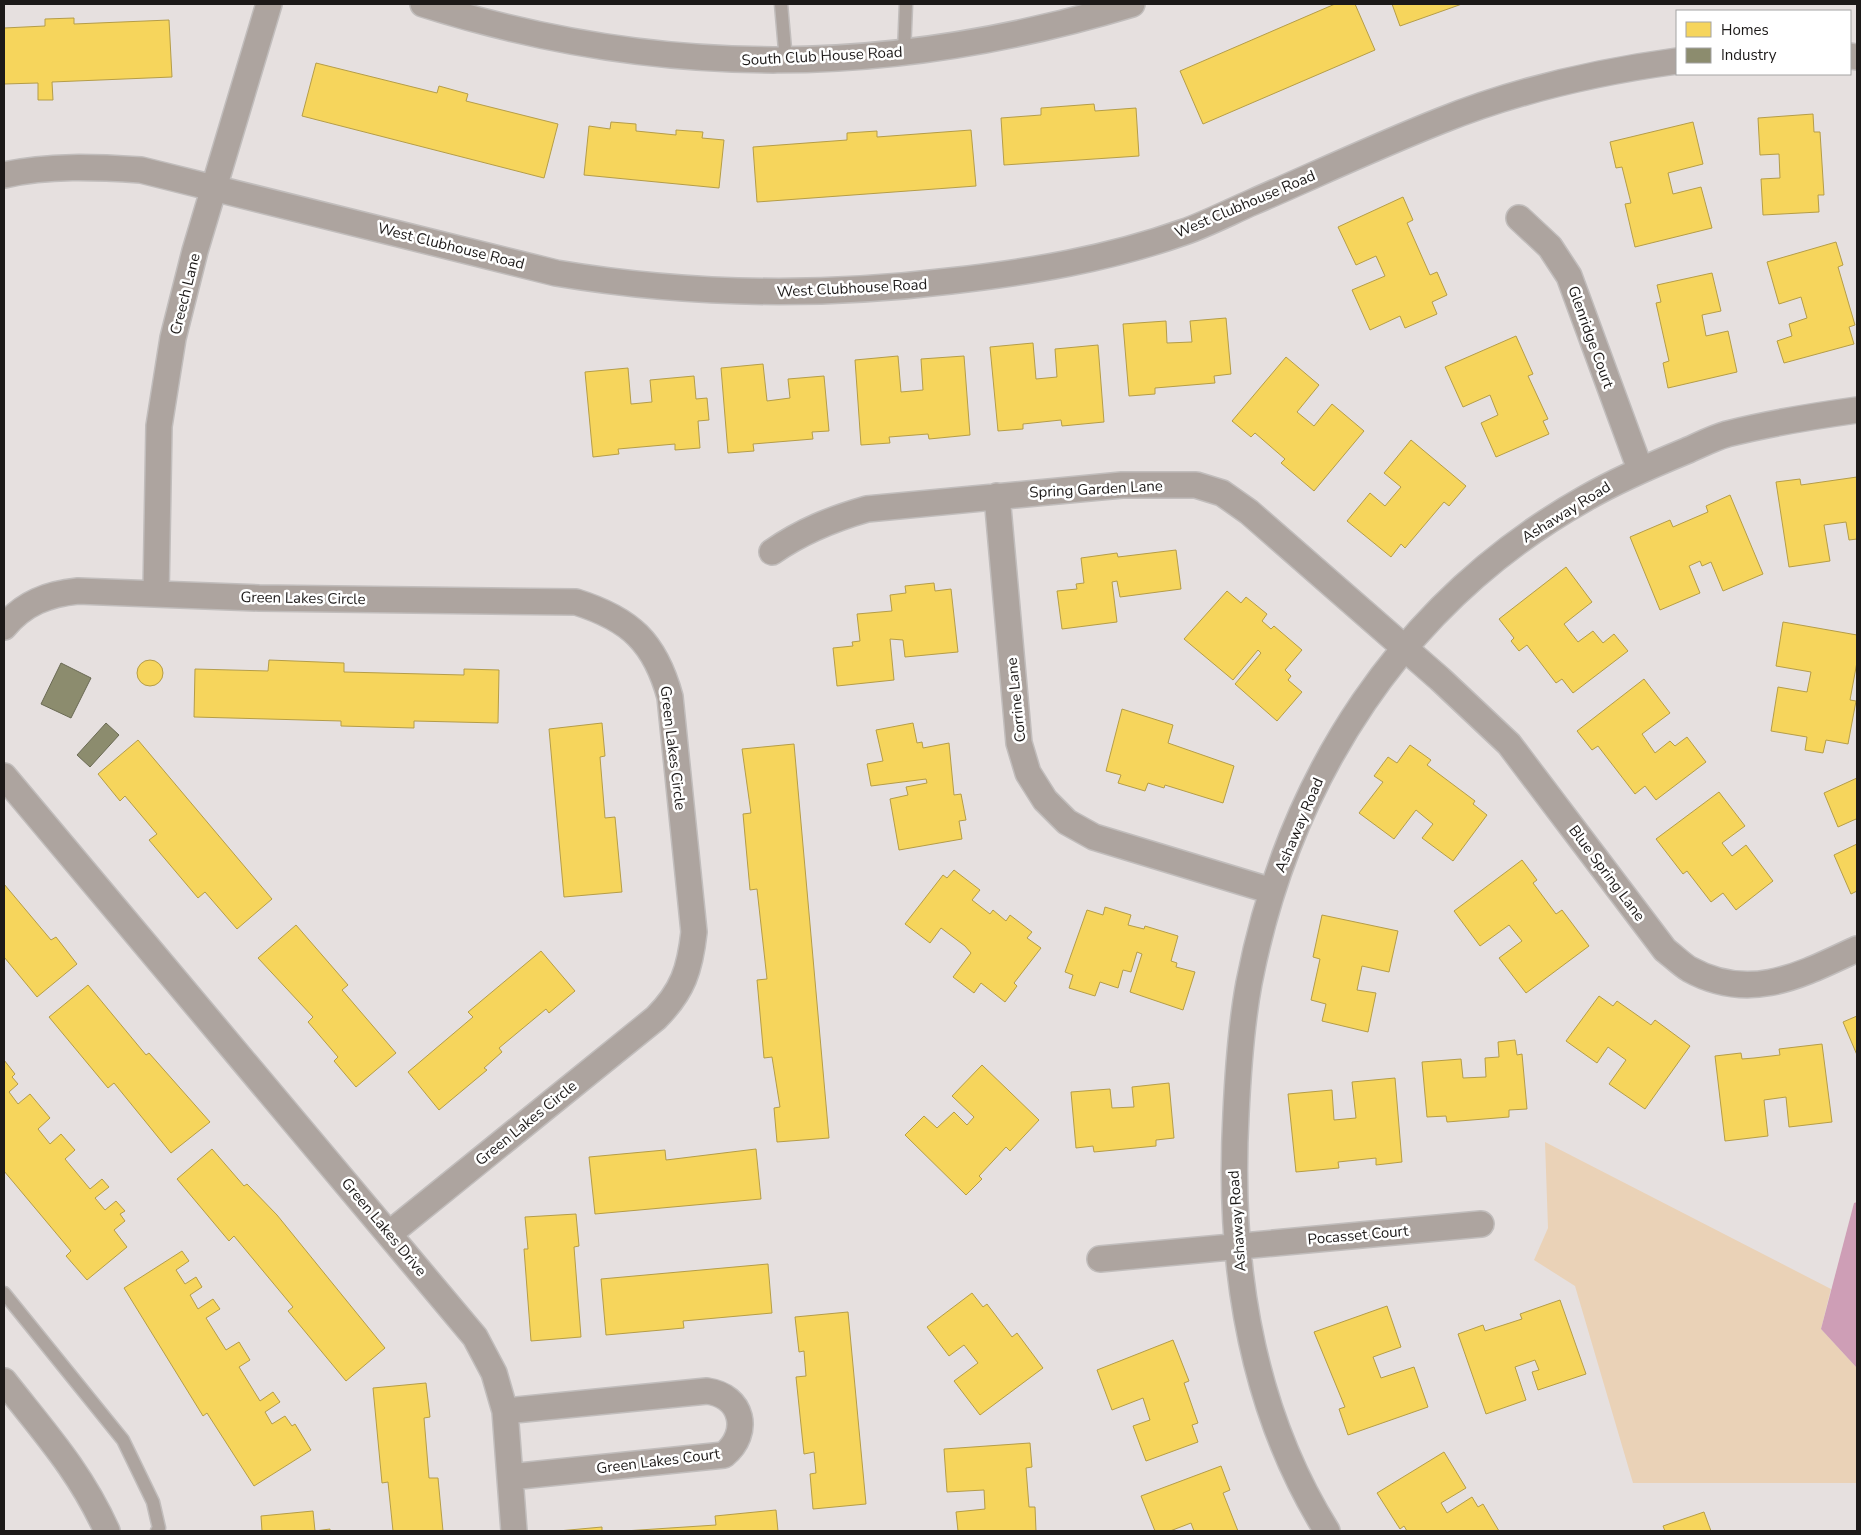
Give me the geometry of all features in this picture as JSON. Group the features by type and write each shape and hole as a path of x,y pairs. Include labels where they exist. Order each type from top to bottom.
{"street":[{"name":"Creech Lane","path":"156,594 159,426 173,338 195,251 269,4"},
{"name":"South Club House Road","path":"423,4 460,9 539,36 626,51 730,60 786,61 904,53 1008,36 1132,4"},
{"name":"West Clubhouse Road","path":"4,175 29,170 85,166 141,170 556,273 596,280 698,290 801,293 882,289 1028,272 1108,256 1185,231 1441,120 1510,97 1614,70 1676,61"},
{"name":"Glenridge Court","path":"1519,218 1550,247 1569,276 1640,470"},
{"name":"Ashaway Road","path":"1327,1531 1311,1505 1281,1442 1262,1390 1246,1323 1236,1245 1233,1170 1239,1058 1249,983 1272,891 1297,823 1324,767 1359,706 1404,647 1453,595 1484,566 1554,516 1640,470 1724,435 1808,417 1857,410"},
{"name":"Spring Garden Lane","path":"772,552 792,538 828,520 867,509 1122,485 1196,485 1222,493 1249,512 1404,647"},
{"name":"Corrine Lane","path":"997,496 1019,743 1028,773 1045,800 1067,822 1094,837 1272,891"},
{"name":"Green Lakes Circle","path":"4,627 12,616 30,603 56,593 78,591 259,598 576,602 604,611 629,627 650,648 663,674 670,697 694,932 691,960 684,982 668,1006 656,1018 389,1234"},
{"name":"Blue Spring Lane","path":"1404,647 1509,744 1665,950 1689,969 1722,983 1759,986 1795,978 1857,949"},
{"name":"Green Lakes Drive","path":"4,776 475,1337 494,1374 505,1411 514,1531"},
{"name":"Pocasset Court","path":"1100,1259 1480,1224"},
{"path":"4,1382 69,1461 80,1478 107,1531"},
{"name":"Green Lakes Court","path":"505,1411 707,1391 719,1393 732,1401 739,1415 740,1433 735,1446 724,1455 510,1477"}],"lane":[{"path":"781,4 786,61"},
{"path":"904,53 906,4"},
{"path":"4,1293 123,1440 153,1502 159,1528 157,1531"}],"shaded area":[{"path":"1545,1142 1831,1289 1821,1329 1857,1368 1857,1483 1633,1483 1575,1286 1534,1260 1548,1228"},
{"path":"1857,1202 1857,1368 1821,1329 1854,1203"}],"building: Homes":[{"path":"1335,4 1355,4 1375,50 1203,124 1180,71"},
{"path":"1392,4 1462,4 1400,26"},
{"path":"74,18 74,24 169,20 172,77 52,82 53,100 38,100 38,83 4,84 4,28 45,26 45,19"},
{"path":"316,63 437,93 439,86 468,94 466,101 558,124 544,178 302,116"},
{"path":"1094,104 1095,111 1136,108 1139,156 1004,165 1001,118 1041,115 1041,108"},
{"path":"1813,114 1814,132 1820,132 1824,195 1818,195 1819,212 1763,215 1761,179 1780,178 1779,154 1760,155 1758,118"},
{"path":"611,122 636,124 636,131 676,135 676,130 703,132 702,138 724,140 719,188 584,175 589,126 610,129"},
{"path":"1693,122 1703,164 1668,173 1673,194 1701,187 1712,228 1635,247 1625,204 1631,203 1622,167 1616,168 1610,142"},
{"path":"971,130 976,186 757,202 753,147 847,140 847,133 877,131 877,137"},
{"path":"1403,197 1413,220 1407,223 1430,275 1437,272 1447,295 1432,302 1437,314 1405,328 1400,316 1370,330 1352,290 1385,276 1376,256 1356,265 1338,227"},
{"path":"1836,242 1843,265 1838,267 1855,325 1849,327 1854,344 1784,363 1777,341 1792,336 1789,324 1807,318 1801,297 1779,304 1767,262"},
{"path":"1712,273 1721,311 1702,315 1706,336 1728,331 1737,372 1668,388 1663,363 1669,361 1656,303 1661,302 1657,285"},
{"path":"1226,318 1231,374 1214,376 1215,383 1155,388 1155,394 1129,396 1123,324 1166,321 1167,343 1192,342 1190,321"},
{"path":"1516,336 1533,374 1528,376 1548,419 1543,421 1549,434 1496,457 1481,423 1498,415 1490,395 1463,407 1445,367"},
{"path":"1033,343 1036,379 1057,377 1055,349 1098,345 1104,422 1062,426 1061,420 1023,424 1023,429 998,431 990,347"},
{"path":"898,356 901,392 923,390 921,359 964,356 970,435 929,439 928,434 889,437 890,443 861,445 855,360"},
{"path":"1286,357 1319,385 1297,412 1314,426 1332,404 1364,431 1314,491 1281,463 1285,459 1255,433 1251,437 1232,421"},
{"path":"763,364 767,401 790,398 788,379 824,376 829,431 812,432 813,439 753,444 754,451 728,453 721,368"},
{"path":"628,368 631,404 652,402 650,380 694,376 696,399 707,398 709,420 698,421 700,448 675,450 675,444 618,449 619,454 593,457 585,372"},
{"path":"1411,440 1466,486 1449,506 1444,502 1405,548 1401,544 1391,557 1347,521 1370,493 1385,506 1401,487 1384,473"},
{"path":"1857,477 1857,539 1849,540 1846,522 1824,525 1830,561 1789,567 1776,482 1800,479 1801,485"},
{"path":"1730,495 1763,574 1723,591 1711,562 1702,566 1700,561 1689,566 1700,593 1660,610 1630,537 1670,520 1673,527 1708,512 1706,506"},
{"path":"1176,550 1181,589 1120,597 1117,581 1112,582 1117,622 1062,629 1057,591 1077,589 1076,584 1084,583 1081,558 1117,553 1118,557"},
{"path":"1566,567 1592,602 1564,624 1578,642 1593,631 1603,643 1614,634 1628,651 1573,693 1562,679 1556,683 1527,645 1519,651 1511,641 1514,638 1499,619"},
{"path":"934,583 935,591 951,589 958,652 905,657 903,640 890,639 894,680 837,686 833,648 853,646 852,642 860,641 857,614 892,611 890,595 906,593 905,586"},
{"path":"1227,591 1241,603 1246,597 1267,614 1262,621 1271,629 1274,626 1302,650 1285,670 1291,676 1288,680 1302,692 1277,721 1235,684 1261,653 1258,650 1233,680 1184,639"},
{"path":"1783,622 1857,635 1857,662 1850,700 1856,701 1848,744 1826,740 1823,753 1805,750 1807,737 1771,731 1778,687 1807,692 1811,672 1776,666"},
{"path":"150,660 159,664 163,673 159,682 150,686 141,682 137,673 141,664"},
{"path":"269,660 344,663 344,672 464,675 464,669 499,670 498,723 414,721 414,728 341,726 341,721 194,717 195,669 268,671"},
{"path":"1644,679 1670,713 1642,734 1655,753 1670,741 1675,746 1687,737 1706,762 1656,800 1645,786 1635,794 1598,746 1592,750 1577,731"},
{"path":"1122,709 1173,725 1168,743 1234,766 1223,803 1165,785 1164,788 1148,783 1145,791 1118,783 1121,775 1106,771"},
{"path":"602,723 605,756 600,757 605,818 615,817 622,892 564,897 549,729"},
{"path":"913,723 917,743 922,742 923,748 949,743 954,795 961,794 966,820 959,821 962,839 899,850 890,799 908,795 906,787 927,783 926,779 871,786 867,764 883,761 876,730"},
{"path":"138,740 272,899 237,929 205,892 198,898 149,840 157,834 125,796 120,801 98,774"},
{"path":"794,744 829,1138 777,1142 774,1108 780,1107 772,1057 764,1058 757,980 767,979 757,889 750,890 743,814 751,813 742,749"},
{"path":"1410,745 1431,760 1427,765 1475,801 1473,804 1487,815 1453,861 1422,838 1433,824 1416,810 1394,839 1359,813 1383,782 1374,776 1388,757 1397,763"},
{"path":"1857,778 1857,821 1856,819 1838,827 1824,793"},
{"path":"1719,792 1745,826 1722,843 1732,856 1746,845 1773,881 1736,910 1723,893 1711,902 1687,871 1683,874 1656,839"},
{"path":"1857,844 1857,891 1851,894 1834,855"},
{"path":"1522,860 1537,880 1533,883 1556,914 1562,910 1589,946 1526,993 1499,958 1522,941 1509,925 1480,946 1454,911"},
{"path":"954,870 980,890 972,900 990,914 993,910 1006,921 1010,915 1032,932 1027,938 1041,948 1014,983 1017,986 1005,1002 981,983 974,993 953,977 971,953 965,946 941,928 930,943 905,924 943,875 947,878"},
{"path":"4,884 51,940 56,937 77,964 37,997 4,957"},
{"path":"1105,907 1131,915 1128,925 1144,929 1145,926 1178,936 1171,961 1177,963 1176,967 1195,972 1183,1010 1130,992 1142,954 1137,952 1131,972 1123,970 1118,988 1100,982 1095,996 1069,988 1073,975 1065,972 1087,910 1103,915"},
{"path":"1322,915 1398,931 1389,972 1362,966 1357,990 1376,993 1368,1032 1322,1021 1326,1004 1311,1000 1320,959 1313,957"},
{"path":"296,925 348,985 342,990 396,1053 356,1087 334,1061 338,1057 308,1022 313,1017 258,958"},
{"path":"541,951 575,991 549,1013 546,1009 499,1048 502,1052 484,1068 487,1070 439,1110 408,1072 473,1017 468,1012"},
{"path":"88,985 146,1055 149,1053 210,1122 171,1153 114,1083 108,1088 49,1017"},
{"path":"1599,996 1613,1006 1617,1001 1651,1025 1655,1020 1690,1046 1645,1109 1609,1084 1626,1060 1608,1047 1597,1063 1566,1041"},
{"path":"1857,1016 1857,1055 1843,1022"},
{"path":"1515,1040 1517,1055 1522,1054 1527,1109 1509,1110 1509,1117 1447,1122 1446,1116 1427,1117 1422,1062 1461,1059 1463,1078 1486,1077 1485,1058 1499,1057 1498,1042"},
{"path":"1822,1044 1832,1122 1789,1127 1786,1097 1764,1100 1768,1136 1725,1141 1715,1056 1741,1053 1742,1059 1754,1058 1780,1055 1779,1049"},
{"path":"4,1060 15,1074 12,1077 18,1084 9,1092 18,1104 30,1094 50,1118 38,1129 50,1144 61,1134 75,1150 65,1159 90,1189 102,1179 109,1187 95,1198 105,1210 116,1201 125,1211 120,1214 125,1221 114,1230 127,1247 87,1280 66,1256 71,1251 4,1171"},
{"path":"982,1065 1039,1120 1010,1151 1006,1147 979,1176 982,1179 966,1195 905,1135 924,1116 937,1128 954,1112 967,1125 974,1117 952,1096"},
{"path":"1395,1078 1402,1162 1376,1165 1376,1158 1338,1162 1339,1168 1296,1172 1288,1094 1332,1090 1334,1120 1356,1118 1352,1082"},
{"path":"1169,1083 1174,1138 1156,1140 1156,1146 1094,1152 1093,1146 1076,1148 1071,1092 1110,1089 1112,1108 1134,1107 1132,1087"},
{"path":"212,1149 244,1186 247,1184 277,1215 385,1348 346,1381 288,1311 293,1307 234,1236 229,1241 177,1179"},
{"path":"756,1149 761,1199 595,1214 589,1157 665,1150 666,1160"},
{"path":"576,1214 579,1246 574,1247 581,1337 531,1341 524,1249 528,1249 525,1217"},
{"path":"182,1251 189,1261 176,1270 185,1284 196,1277 202,1287 190,1295 198,1309 213,1299 220,1309 206,1318 226,1350 239,1342 250,1360 239,1367 260,1401 273,1392 280,1402 265,1412 272,1424 285,1416 292,1426 295,1424 311,1450 254,1486 207,1413 203,1416 124,1288"},
{"path":"768,1264 772,1313 683,1321 684,1328 606,1335 601,1279"},
{"path":"972,1293 983,1307 987,1304 1012,1337 1017,1333 1043,1368 980,1415 954,1381 978,1363 964,1345 949,1356 927,1327"},
{"path":"1560,1300 1586,1374 1538,1390 1532,1372 1539,1370 1535,1360 1515,1367 1526,1400 1486,1414 1458,1334 1483,1325 1485,1331 1522,1319 1520,1314"},
{"path":"1387,1306 1401,1347 1373,1357 1381,1378 1414,1367 1428,1407 1348,1435 1339,1409 1345,1407 1314,1332"},
{"path":"848,1312 866,1504 813,1509 810,1474 816,1473 814,1452 804,1454 796,1377 806,1376 804,1351 799,1352 795,1317"},
{"path":"1173,1340 1189,1381 1184,1383 1198,1423 1192,1425 1198,1442 1146,1461 1133,1426 1150,1420 1143,1398 1112,1410 1097,1370"},
{"path":"426,1383 430,1417 424,1418 429,1478 438,1478 443,1531 393,1531 388,1482 382,1483 373,1388"},
{"path":"1030,1443 1032,1467 1026,1468 1029,1507 1035,1507 1036,1531 958,1531 956,1512 985,1509 984,1490 947,1492 944,1449"},
{"path":"1444,1452 1466,1488 1441,1503 1447,1513 1472,1497 1478,1507 1483,1504 1499,1531 1407,1531 1404,1526 1400,1529 1377,1493"},
{"path":"1221,1466 1230,1490 1223,1493 1238,1531 1194,1531 1191,1523 1170,1531 1155,1531 1141,1496"},
{"path":"776,1510 778,1531 624,1531 716,1525 715,1516"},
{"path":"313,1511 315,1531 262,1531 261,1516"},
{"path":"1704,1512 1711,1531 1665,1531 1663,1526"},
{"path":"602,1527 602,1531 558,1531"}],"building: Industry":[{"path":"61,663 91,678 71,718 41,704"},
{"path":"106,723 119,735 90,767 77,755"}]}
